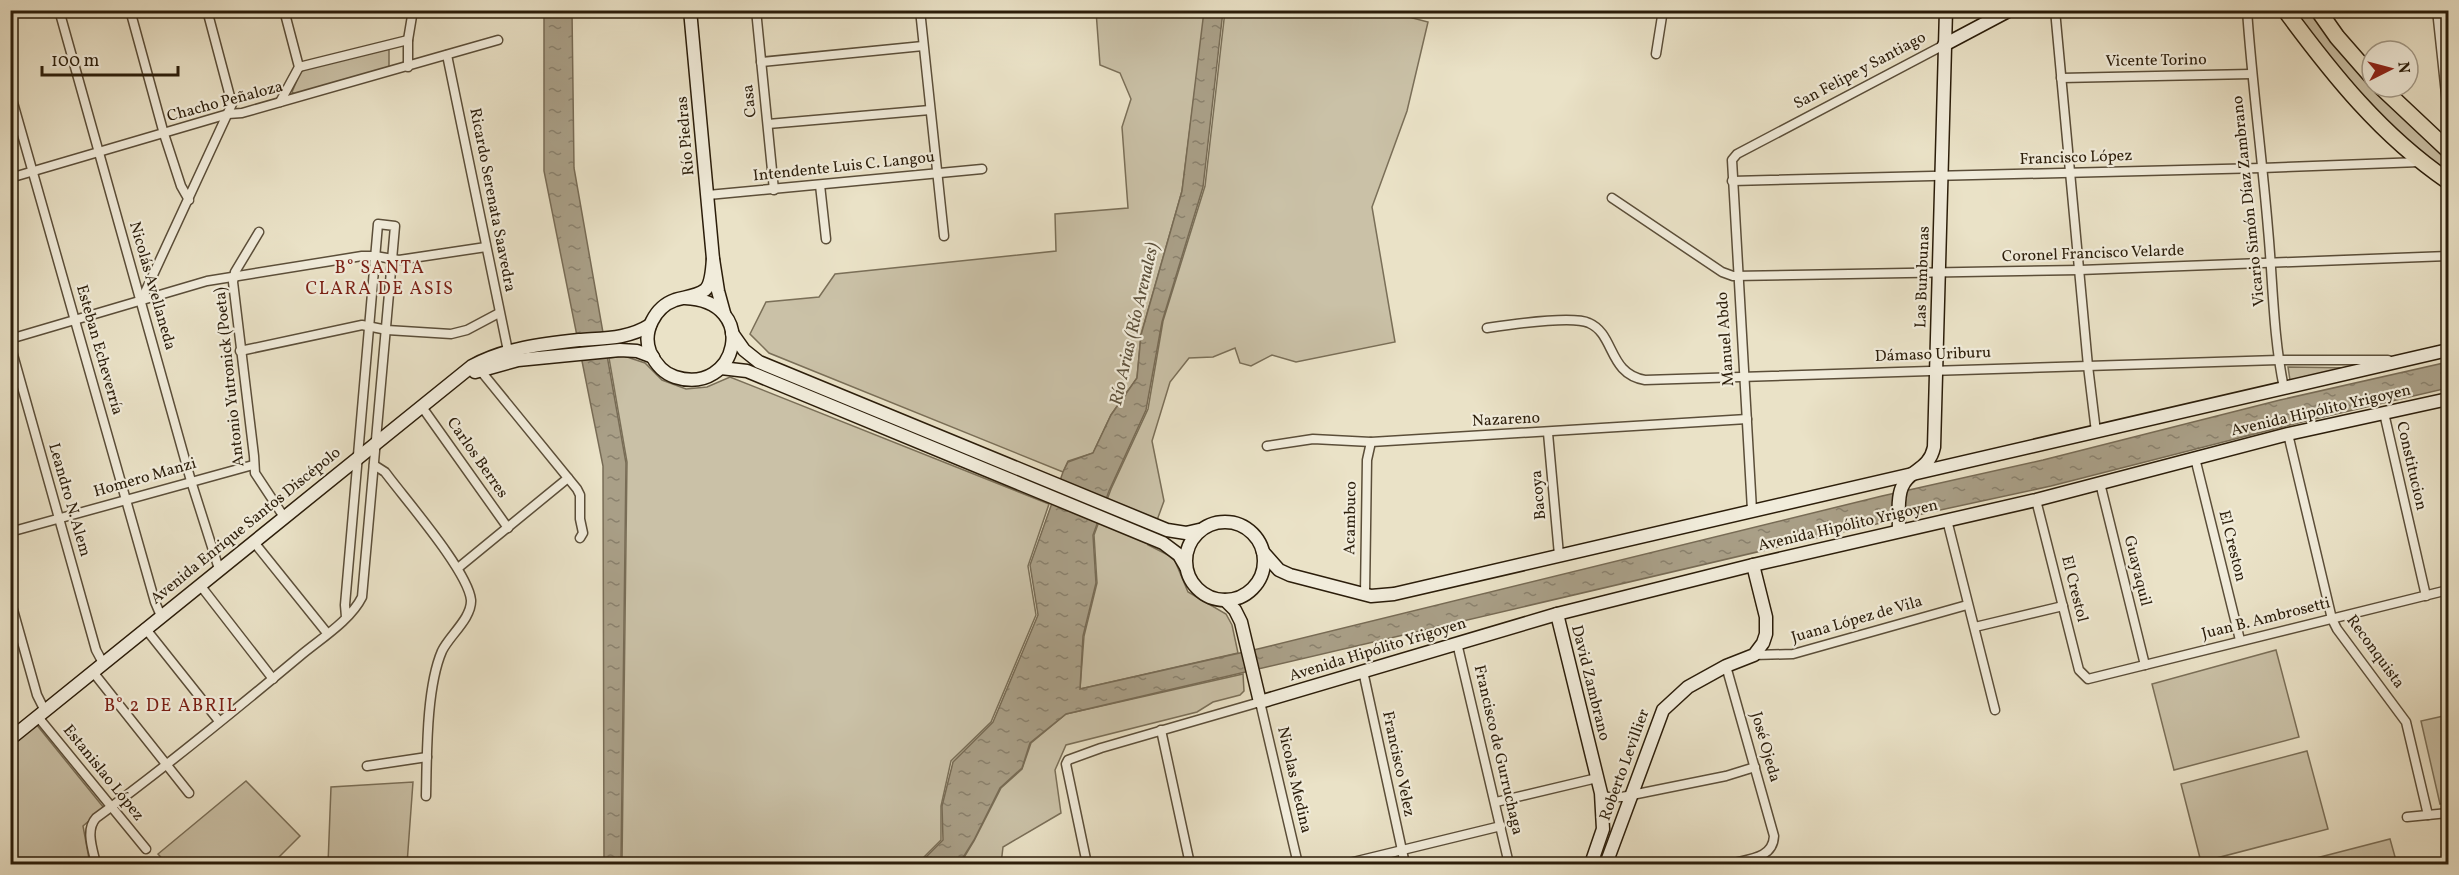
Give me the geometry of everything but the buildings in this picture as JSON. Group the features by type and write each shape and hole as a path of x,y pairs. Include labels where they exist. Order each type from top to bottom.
{"highway":[{"path":"2285,10 2358,103 2420,162 2448,181"},
{"path":"2318,10 2360,63"},
{"path":"2394,99 2448,150"}],"main road":[{"name":"Río Piedras","path":"690,10 713,259"},
{"name":"Las Bumbunas","path":"1900,489 1908,478 1927,464 1934,447 1946,10"},
{"name":"San Felipe y Santiago","path":"1944,45 2010,10"},
{"path":"713,259 709,286 705,291 674,301 664,307 650,325 647,341 652,357 664,371 684,379 705,376 721,368 730,354 732,333"},
{"path":"713,259 718,291 732,333 744,350 759,362 1167,530 1186,533 1199,530 1209,524 1232,522 1252,532 1263,552 1263,570 1244,600 1241,622"},
{"path":"685,298 708,301 715,305 726,318"},
{"name":"Avenida Enrique Santos Discépolo","path":"10,739 472,366 508,351 564,342 620,337 634,334 650,325"},
{"path":"453,383 480,370 518,360 620,350 637,351 652,357"},
{"name":"Avenida Hipólito Yrigoyen","path":"1263,552 1284,573 1365,594 1394,594 2448,350"},
{"path":"721,368 747,371 1163,543 1172,548 1186,567"},
{"name":"Avenida Hipólito Yrigoyen","path":"1260,702 1557,614 1753,565 1899,525 1947,520 2036,500 2288,434 2448,399"},
{"path":"1882,480 1892,481 1900,489 1899,525"},
{"path":"1199,530 1188,547 1186,567 1188,576 1199,591 1216,599 1225,600 1249,592"},
{"path":"1753,565 1767,625 1762,643 1754,655"},
{"path":"1225,600 1235,610 1241,622 1260,702"},
{"name":"David Zambrano","path":"1557,614 1601,793 1603,829"},
{"name":"Roberto Levillier","path":"1606,864 1662,710 1688,687 1726,666 1754,655"},
{"name":"Roberto Levillier","path":"1591,864 1603,829"}],"street":[{"name":"Nicolás Avellaneda","path":"59,10 190,481 219,569"},
{"path":"130,10 164,134 181,186 189,200"},
{"path":"141,301 232,104 207,10"},
{"path":"280,102 299,67 284,10"},
{"path":"408,10 411,23"},
{"path":"408,67 408,40 413,10"},
{"name":"Casa","path":"756,10 774,190"},
{"path":"920,10 944,236"},
{"path":"1656,54 1663,10"},
{"path":"2055,10 2096,432"},
{"name":"Vicario Simón Díaz Zambrano","path":"2247,10 2278,360 2284,388"},
{"path":"2437,10 2448,113"},
{"path":"299,67 408,40"},
{"name":"Chacho Peñaloza","path":"10,178 228,114 408,67 498,40"},
{"name":"San Felipe y Santiago","path":"1731,166 1737,154 1944,45"},
{"path":"762,62 923,46"},
{"name":"Ricardo Serenata Saavedra","path":"447,55 508,351"},
{"name":"Vicente Torino","path":"2061,78 2252,74"},
{"name":"Esteban Echeverría","path":"10,92 125,499 161,616"},
{"path":"768,124 930,110"},
{"name":"Francisco López","path":"1732,181 2420,162"},
{"name":"Manuel Abdo","path":"1731,166 1752,510"},
{"name":"Intendente Luis C. Langou","path":"708,195 982,169"},
{"path":"820,185 826,239"},
{"path":"1612,198 1722,272 1737,277"},
{"path":"96,864 91,824 273,679 346,617 358,605 362,597 395,226 378,224 345,604 346,617"},
{"name":"Antonio Yutronick (Poeta)","path":"259,232 234,276 240,351 255,473 284,517"},
{"path":"10,342 195,284 234,276 375,256 392,260 486,247"},
{"name":"Coronel Francisco Velarde","path":"1737,277 2080,270 2448,256"},
{"path":"240,351 356,326 444,335 458,333 499,313"},
{"name":"Dámaso Uriburu","path":"1487,328 1516,323 1584,321 1598,330 1626,373 1636,379 1656,380 2278,360 2408,360"},
{"name":"Leandro N. Alem","path":"10,342 58,519 96,650 103,663"},
{"path":"480,370 580,495 579,513 583,533 580,538"},
{"name":"Carlos Berres","path":"422,407 508,528"},
{"name":"Constitucion","path":"2384,413 2426,596"},
{"name":"Nazareno","path":"1267,446 1313,439 1371,442 1548,433 1747,419"},
{"name":"Bacoya","path":"1548,433 1559,555"},
{"name":"Reconquista","path":"2288,434 2332,619 2406,722 2428,815"},
{"name":"Acambuco","path":"1365,594 1367,460 1371,442"},
{"name":"El Creston","path":"2195,458 2240,640"},
{"name":"Homero Manzi","path":"10,532 253,465"},
{"path":"374,465 385,472 458,568 468,586 471,603 469,610 446,644 438,663 429,719 426,796"},
{"path":"458,568 568,478"},
{"name":"Guayaquil","path":"2100,483 2145,665"},
{"name":"El Crestol","path":"2036,500 2079,670 2085,677 2092,680"},
{"path":"1947,520 1995,711"},
{"path":"253,542 327,633"},
{"path":"200,585 273,679"},
{"name":"Juan B. Ambrosetti","path":"2092,680 2240,640 2448,590"},
{"name":"Estanislao López","path":"10,599 41,714 111,807 146,849"},
{"name":"Juana López de Vila","path":"1754,655 1793,654 1967,605"},
{"path":"1975,627 2063,606"},
{"path":"145,628 219,721"},
{"name":"Francisco de Gurruchaga","path":"1457,643 1509,864"},
{"name":"José Ojeda","path":"1726,666 1774,836 1773,846 1769,852 1728,864"},
{"name":"Francisco Velez","path":"1363,671 1406,864"},
{"path":"93,672 189,793"},
{"path":"1087,864 1066,764 1073,756 1260,702"},
{"name":"Nicolas Medina","path":"1260,702 1298,864"},
{"path":"1161,730 1190,864"},
{"path":"367,766 427,757"},
{"path":"1601,793 1614,798 1632,795 1726,776 1755,767"},
{"path":"1496,802 1597,778"},
{"path":"2407,817 2448,813"},
{"path":"1345,864 1501,826"}],"shaded area":[{"path":"1382,10 1428,22 1407,111 1372,207 1395,342 1296,362 1272,355 1251,366 1240,363 1235,348 1213,357 1189,358 1170,382 1152,441 1164,501 1148,545 1175,561 1188,592 1226,614 1232,625 1238,653 1080,689 1084,636 1097,583 1094,535 1111,489 1148,409 1163,321 1205,186 1225,11"},
{"path":"1096,11 1205,11 1182,191 1141,335 1137,378 1111,415 1093,453 1068,461 1063,472 769,353 750,334 766,302 819,297 835,274 1056,251 1055,214 1128,208 1122,127 1131,99 1120,73 1100,65"},
{"path":"2294,11 2312,11 2360,74 2360,96"},
{"path":"389,49 389,68 295,94 292,92 300,73 306,68"},
{"path":"2363,99 2385,99 2448,155 2448,174 2422,155"},
{"path":"624,356 645,363 662,380 686,389 707,387 730,377 1049,504 1028,566 1036,615 991,722 951,761 941,806 941,840 917,864 622,864 627,462 609,358"},
{"path":"2288,367 2353,368 2290,380"},
{"path":"2276,650 2299,737 2174,770 2152,684"},
{"path":"1243,674 1244,691 1240,695 1213,702 1197,712 1066,745 1055,770 1061,813 1003,847 1001,864 960,864 1001,788 1022,769 1031,743 1066,714"},
{"path":"2448,715 2448,802 2440,804 2421,721"},
{"path":"36,724 104,808 83,826 90,864 15,864 11,848 11,744"},
{"path":"2307,751 2328,829 2201,862 2181,784"},
{"path":"246,781 300,836 272,864 167,864 158,854"},
{"path":"413,782 407,864 328,864 331,787"},
{"path":"2390,839 2397,864 2293,864"}],"water":[{"path":"544,11 572,11 574,168 626,463 621,864 604,864 603,466 544,171"},
{"path":"1204,11 1223,11 1203,187 1162,322 1146,410 1109,491 1093,535 1096,583 1083,636 1080,689 1262,648 1882,496 2043,460 2280,400 2448,362 2448,388 2306,421 2051,486 1885,522 1066,714 1030,743 1022,768 1000,788 974,840 959,864 919,864 943,840 942,806 953,762 993,722 1038,615 1030,565 1063,472 1068,462 1093,453 1111,415 1137,378 1141,335 1182,191"}],"district":[{"name":"B° SANTA CLARA DE ASIS","path":"380,278"},
{"name":"B° 2 DE ABRIL","path":"171,706"}],"water label":[{"name":"Río Arias (Río Arenales)","path":"1135,324"}]}
